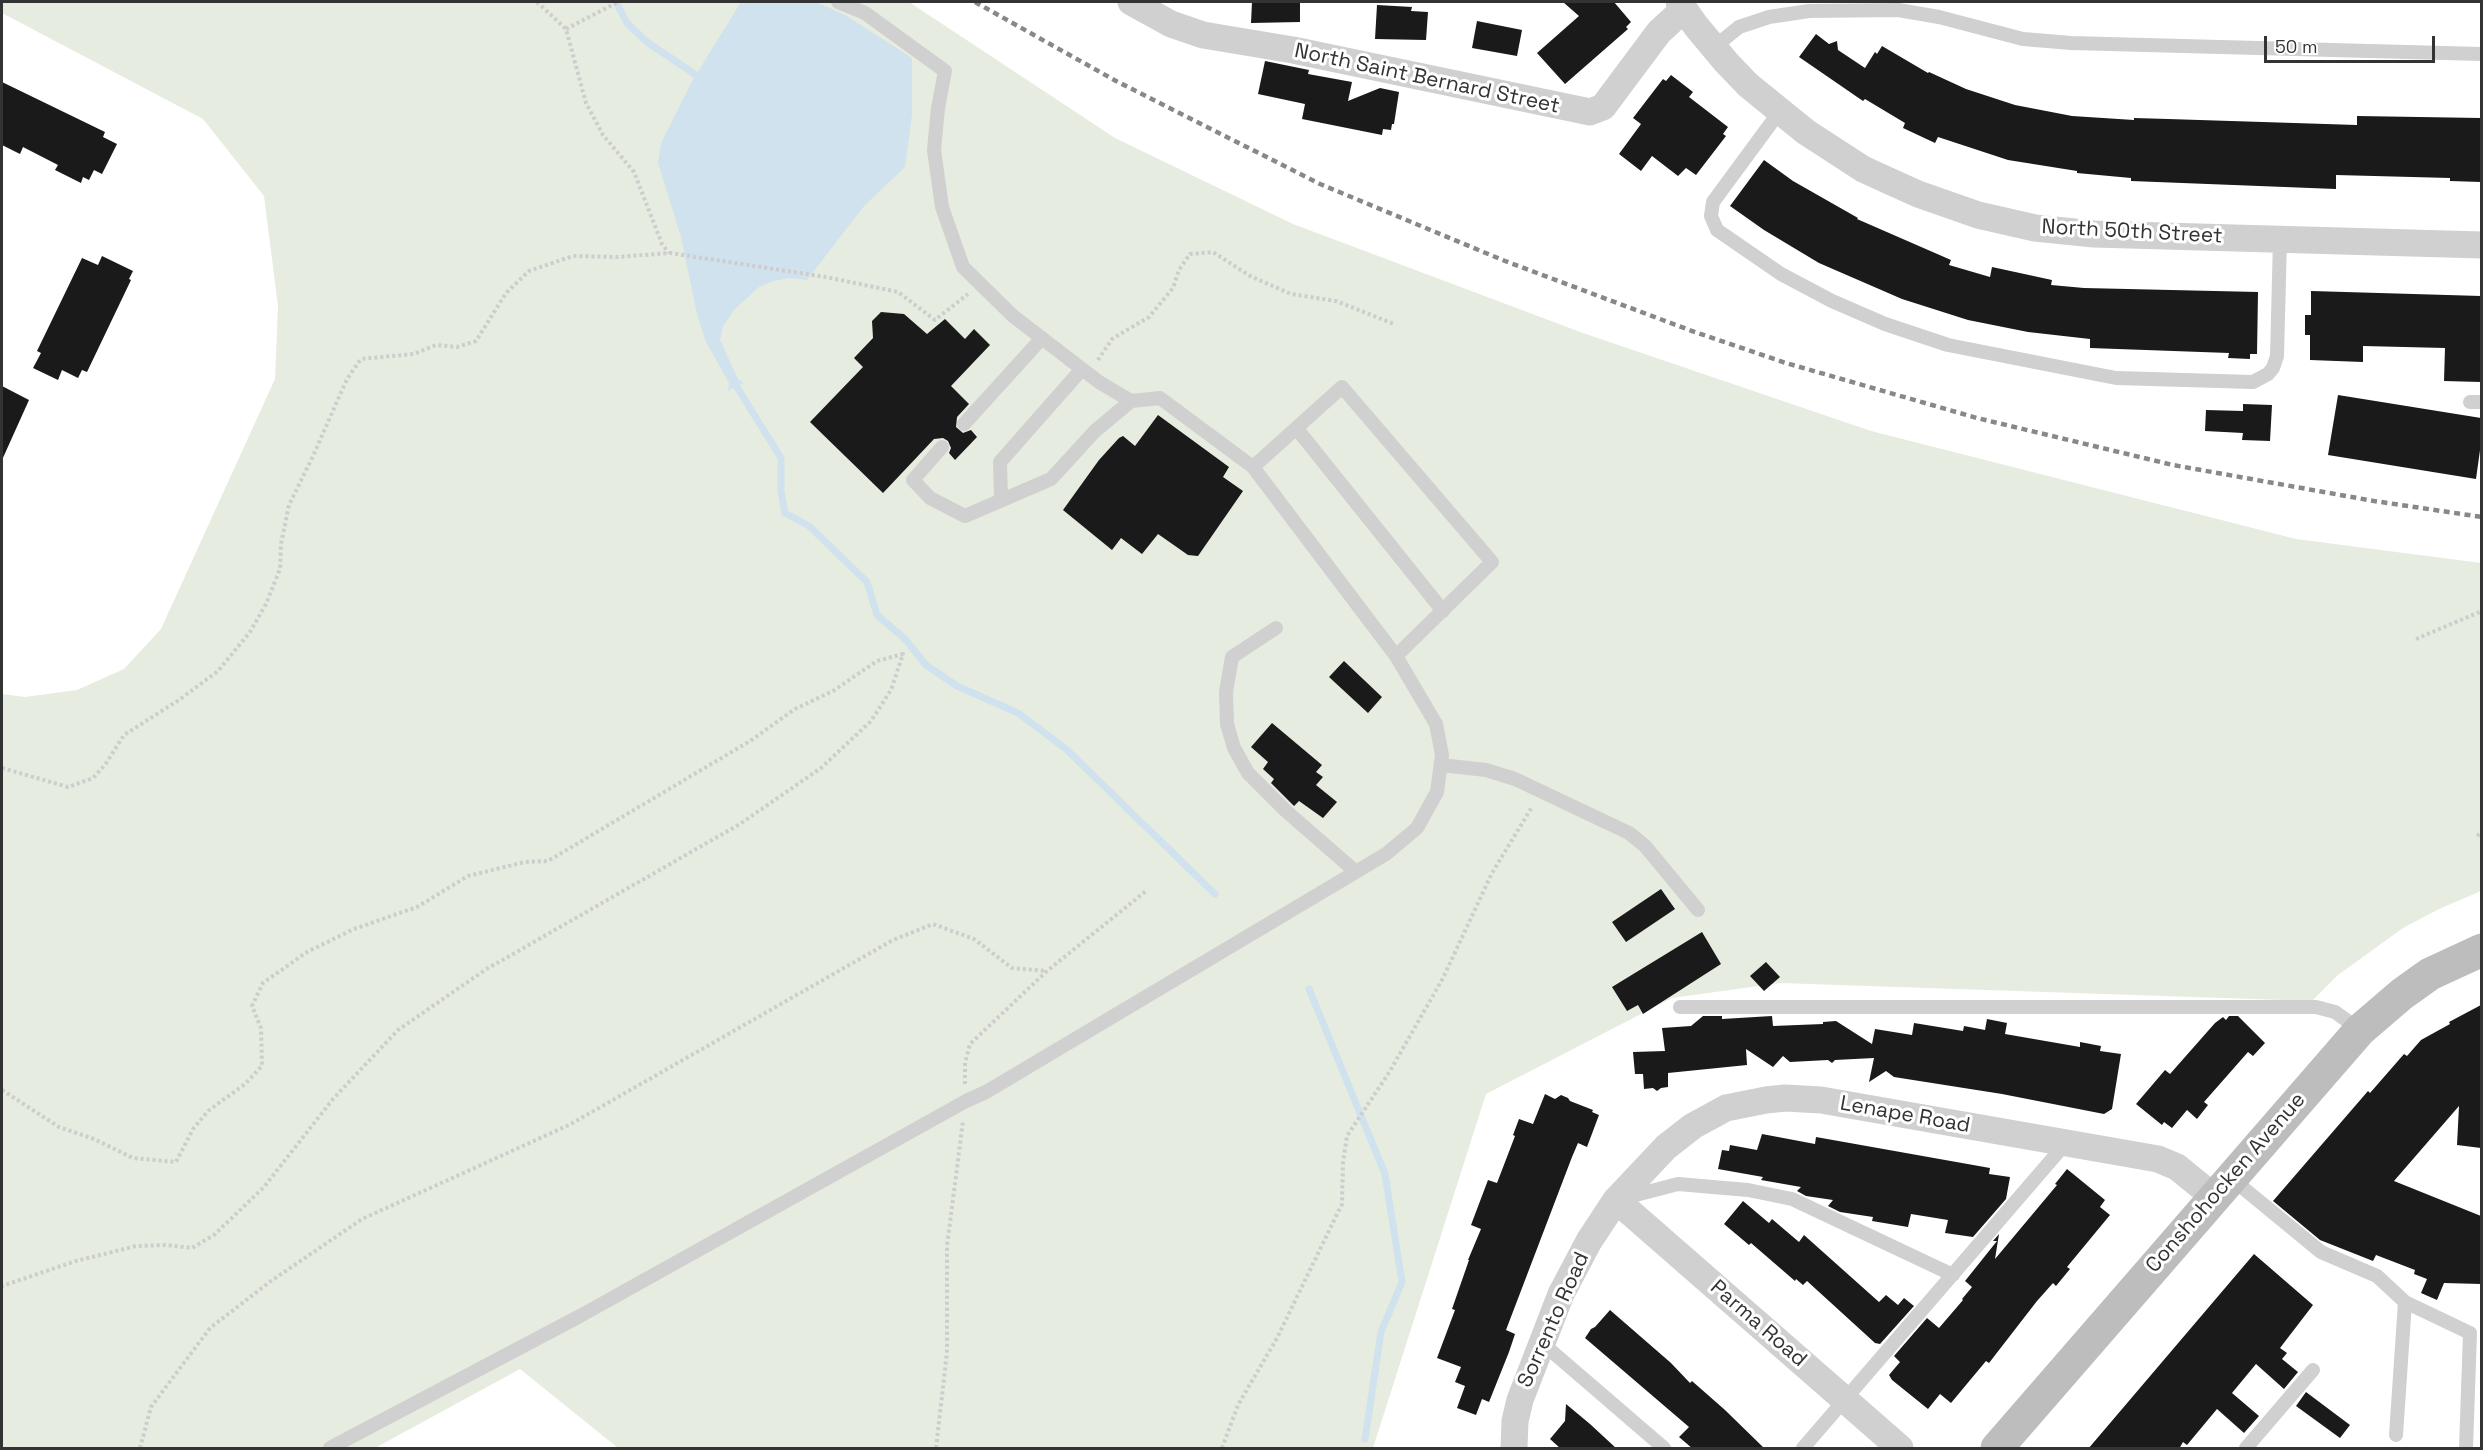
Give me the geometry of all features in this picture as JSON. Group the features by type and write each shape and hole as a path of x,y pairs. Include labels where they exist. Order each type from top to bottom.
{"main road":[{"name":"Conshohocken Avenue","path":"1997,1449 2360,1030 2411,987 2441,969 2481,950"}],"street":[{"name":"North Saint Bernard Street","path":"1131,2 1171,24 1203,35 1293,50 1590,112 1603,107 1682,5"},
{"name":"North 50th Street","path":"1682,5 1713,48 1748,85 1806,132 1863,169 1918,194 1996,219 2065,232 2481,245"},
{"name":"Lenape Road","path":"1616,1200 1666,1147 1693,1125 1726,1108 1766,1100 1795,1098 1821,1100 2168,1162 2184,1172 2223,1187"},
{"name":"Sorrento Road","path":"1514,1449 1515,1421 1520,1400 1561,1294 1575,1266 1616,1200"},
{"name":"Parma Road","path":"1616,1200 1900,1449"}],"lane":[{"path":"838,2 865,14 945,70 934,150 942,207 963,267 1013,316 1099,382 1131,401"},
{"path":"1713,48 1739,27 1770,17 1809,11 1898,10 1939,17 2023,39 2481,54"},
{"path":"1780,111 1713,202 1711,216 1717,230 1781,274 1845,307 1885,324 1948,345 2116,378 2253,382 2268,374 2277,356 2280,240"},
{"path":"964,424 1042,338"},
{"path":"1001,500 1000,462 1082,369"},
{"path":"1252,467 1342,387 1492,562 1396,656"},
{"path":"330,1449 580,1316 996,1086 1386,854 1418,828 1437,792 1442,756 1436,724 1396,656 1252,467 1160,398 1131,401 1095,431 1050,479 965,516 930,498 913,480 942,447"},
{"path":"1297,429 1443,611"},
{"path":"1276,628 1232,657 1226,692 1227,724 1234,748 1248,773 1286,811 1356,872"},
{"path":"1441,765 1486,770 1515,779 1629,833 1645,846 1698,910"},
{"path":"1680,1007 2316,1007 2335,1012 2360,1030"},
{"path":"1803,1449 2066,1143"},
{"path":"1616,1200 1678,1184 1748,1190 1792,1199 1953,1275"},
{"path":"2223,1187 2321,1252 2378,1276 2404,1302 2470,1333 2466,1449"},
{"path":"2396,1435 2404,1302"},
{"path":"1542,1343 1664,1449"},
{"path":"2246,1449 2313,1370"}],"path":[{"path":"537,2 566,29 586,103 603,135 634,172 662,243 669,253"},
{"path":"566,29 618,2"},
{"path":"1099,382 1098,359 1112,339 1149,317 1173,288 1179,270 1190,254 1213,252 1250,276 1291,294 1336,301 1394,324"},
{"path":"2,768 68,787 93,778 105,765 124,735 219,671 250,632 266,604 280,569 281,544 289,505 347,379 361,359 414,354 436,345 457,347 476,341 506,293 529,271 573,256 618,258 669,253 826,277 898,292 935,320 980,284"},
{"path":"2416,639 2481,612"},
{"path":"2,1090 59,1127 94,1139 133,1158 176,1162 193,1129 208,1112 245,1084 262,1066 261,1028 252,1006 263,983 307,951 354,929 417,907 468,876 525,862 548,861 750,741 795,709 833,691 877,661 903,654 891,690 872,721 821,768 740,824 485,970 398,1030 333,1099 264,1187 214,1235 192,1248 167,1245 136,1246 76,1261 2,1286"},
{"path":"1222,1449 1238,1405 1277,1338 1342,1204 1343,1162 1347,1136 1371,1100 1443,978 1492,873 1542,791"},
{"path":"2476,836 2481,832"},
{"path":"936,1449 947,1352 946,1246 966,1101 965,1063 970,1044 1047,971 1146,891"},
{"path":"140,1449 151,1407 210,1328 271,1281 362,1219 569,1125 892,940 933,924 974,939 1012,968 1047,971"}],"shaded area":[{"path":"2,2 909,2 1115,138 1293,224 1583,333 1871,431 2296,539 2481,563 2481,891 2403,928 2338,975 2312,1001 1780,983 1672,998 1486,1094 1373,1448 618,1448 520,1369 375,1448 2,1448 2,694 25,697 77,690 124,669 161,629 275,379 278,306 264,196 203,119 2,13"}],"water":[{"path":"741,2 816,2 845,15 912,58 912,115 905,167 864,206 807,280 789,278 759,287 735,309 723,326 720,340 738,379 744,383 728,391 729,383 706,342 697,314 681,237 658,163 661,143 691,83"}],"building":[{"path":"1252,2 1300,2 1300,22 1251,23"},
{"path":"1563,2 1614,2 1631,22 1626,27 1628,29 1565,84 1537,53 1579,16"},
{"path":"1377,5 1412,7 1411,11 1428,12 1426,40 1375,39"},
{"path":"1477,21 1522,30 1517,56 1472,48"},
{"path":"1816,34 1829,44 1837,41 1838,50 1865,68 1875,52 1877,54 1882,46 1928,73 1966,89 2015,105 2072,116 2134,120 2134,118 2357,125 2357,116 2481,118 2481,182 2450,181 2450,178 2336,175 2336,189 2131,181 2131,178 2077,173 2077,171 2008,160 1938,137 1935,143 1903,128 1905,123 1865,99 1863,101 1799,57"},
{"path":"1265,61 1309,70 1308,74 1352,82 1348,101 1380,88 1399,92 1391,130 1383,129 1382,135 1302,119 1305,104 1258,94"},
{"path":"1671,75 1693,92 1689,97 1728,127 1723,134 1726,136 1696,175 1686,168 1678,176 1652,156 1641,171 1619,154 1641,124 1633,118 1663,79 1666,81"},
{"path":"2,82 105,132 103,137 117,144 102,174 94,170 89,180 83,177 81,183 55,170 58,165 23,147 20,154 2,145"},
{"path":"1764,160 1793,181 1857,219 1951,260 1949,265 1990,277 1992,267 2052,280 2051,285 2084,288 2258,292 2257,354 2250,354 2250,359 2228,358 2229,353 2090,348 2090,339 2028,332 1968,320 1902,299 1819,263 1764,230 1730,206"},
{"path":"102,256 133,271 129,279 131,280 87,372 82,370 78,378 62,370 58,380 33,368 41,353 37,351 82,258 98,265"},
{"path":"2311,291 2481,296 2481,382 2444,381 2445,348 2363,346 2363,362 2310,360 2310,335 2305,335 2305,315 2311,315"},
{"path":"881,312 904,314 927,334 945,319 965,339 974,329 990,345 951,386 969,404 957,417 956,427 963,433 971,430 977,437 955,460 949,453 951,448 948,441 943,438 934,439 883,493 810,422 863,367 854,358 873,338 872,321"},
{"path":"2,386 29,400 2,460"},
{"path":"2338,395 2481,418 2481,443 2476,479 2328,455"},
{"path":"2243,404 2272,405 2270,441 2242,440 2243,433 2205,431 2206,410 2243,411"},
{"path":"1158,415 1229,467 1223,477 1243,491 1198,556 1188,555 1158,534 1142,554 1121,538 1112,550 1063,510 1099,460 1119,438 1123,436 1135,446"},
{"path":"1344,661 1382,697 1368,713 1329,677"},
{"path":"1272,723 1322,765 1316,772 1323,777 1316,785 1337,802 1323,818 1299,801 1294,806 1271,783 1274,779 1263,769 1268,762 1251,747"},
{"path":"1661,889 1675,909 1626,942 1612,922"},
{"path":"1702,932 1721,964 1643,1014 1638,1005 1627,1011 1612,987"},
{"path":"1766,962 1780,977 1764,991 1750,976"},
{"path":"2481,1005 2481,1148 2457,1145 2459,1106 2394,1181 2481,1216 2481,1284 2444,1283 2437,1300 2421,1293 2427,1279 2414,1274 2415,1270 2376,1255 2373,1261 2320,1240 2273,1201 2368,1091 2370,1093 2404,1054 2407,1056 2421,1040"},
{"path":"1703,1016 1722,1016 1722,1019 1772,1016 1773,1026 1823,1024 1823,1022 1836,1021 1872,1044 1875,1029 1912,1035 1914,1023 1963,1031 1964,1026 1985,1030 1987,1019 2007,1023 2005,1034 2080,1047 2080,1042 2101,1046 2100,1051 2121,1054 2112,1109 2104,1114 2002,1094 1894,1077 1886,1071 1869,1082 1874,1058 1835,1060 1832,1063 1828,1060 1790,1062 1783,1056 1773,1067 1746,1049 1747,1065 1668,1073 1668,1087 1657,1091 1653,1088 1644,1089 1643,1074 1635,1074 1633,1052 1665,1051 1662,1028 1691,1026"},
{"path":"2229,1016 2238,1016 2265,1043 2253,1056 2248,1052 2204,1102 2208,1105 2197,1119 2187,1110 2172,1128 2164,1122 2162,1125 2136,1104 2165,1070 2170,1074 2215,1023 2223,1017 2226,1020"},
{"path":"1545,1094 1555,1099 1561,1095 1599,1115 1587,1147 1578,1143 1572,1157 1506,1330 1515,1334 1509,1352 1489,1402 1482,1399 1476,1415 1457,1408 1465,1386 1455,1382 1461,1367 1437,1358 1455,1310 1452,1309 1468,1260 1481,1229 1471,1225 1488,1180 1497,1183 1519,1119 1533,1124"},
{"path":"1762,1134 1815,1144 1816,1137 1990,1168 1989,1174 2010,1177 2006,1199 1973,1237 1945,1233 1948,1220 1911,1214 1908,1227 1872,1221 1873,1217 1840,1212 1828,1206 1833,1200 1806,1196 1797,1191 1801,1187 1718,1169 1722,1150 1729,1151 1730,1145 1757,1150"},
{"path":"2067,1169 2105,1200 2100,1207 2110,1215 2067,1267 2070,1269 2056,1286 2053,1283 2037,1301 1989,1363 1986,1361 1951,1403 1940,1394 1928,1409 1892,1380 1889,1375 1900,1362 1894,1356 1927,1318 1939,1328 1972,1287 1965,1281 1997,1241 1993,1241 1999,1234 1995,1259 2057,1185 2055,1184"},
{"path":"1743,1201 1769,1223 1772,1219 1799,1242 1804,1235 1879,1302 1886,1295 1898,1305 1904,1298 1914,1306 1880,1344 1875,1343 1807,1281 1803,1285 1796,1279 1795,1281 1751,1243 1749,1245 1724,1224"},
{"path":"2254,1254 2313,1305 2280,1348 2287,1353 2282,1359 2298,1372 2284,1389 2256,1364 2232,1393 2259,1416 2244,1433 2217,1409 2187,1445 2183,1442 2179,1449 2088,1449"},
{"path":"1610,1310 1671,1363 1690,1383 1692,1381 1725,1410 1765,1449 1693,1449 1679,1437 1689,1427 1585,1338"},
{"path":"2306,1392 2350,1425 2340,1438 2296,1406"},
{"path":"1566,1404 1617,1449 1561,1449 1550,1439 1565,1421"}],"waterway":[{"path":"616,2 627,23 647,42 702,79"},
{"path":"732,379 781,458 781,491 785,513 809,526 867,582 877,615 905,639 926,665 957,686 1018,713 1066,749 1215,894"},
{"path":"1309,989 1385,1174 1402,1282 1381,1332 1365,1439"}],"railway":[{"path":"975,2 1116,81 1320,184 1505,261 1692,331 1786,363 1977,418 2173,465 2374,501 2482,517"}]}
